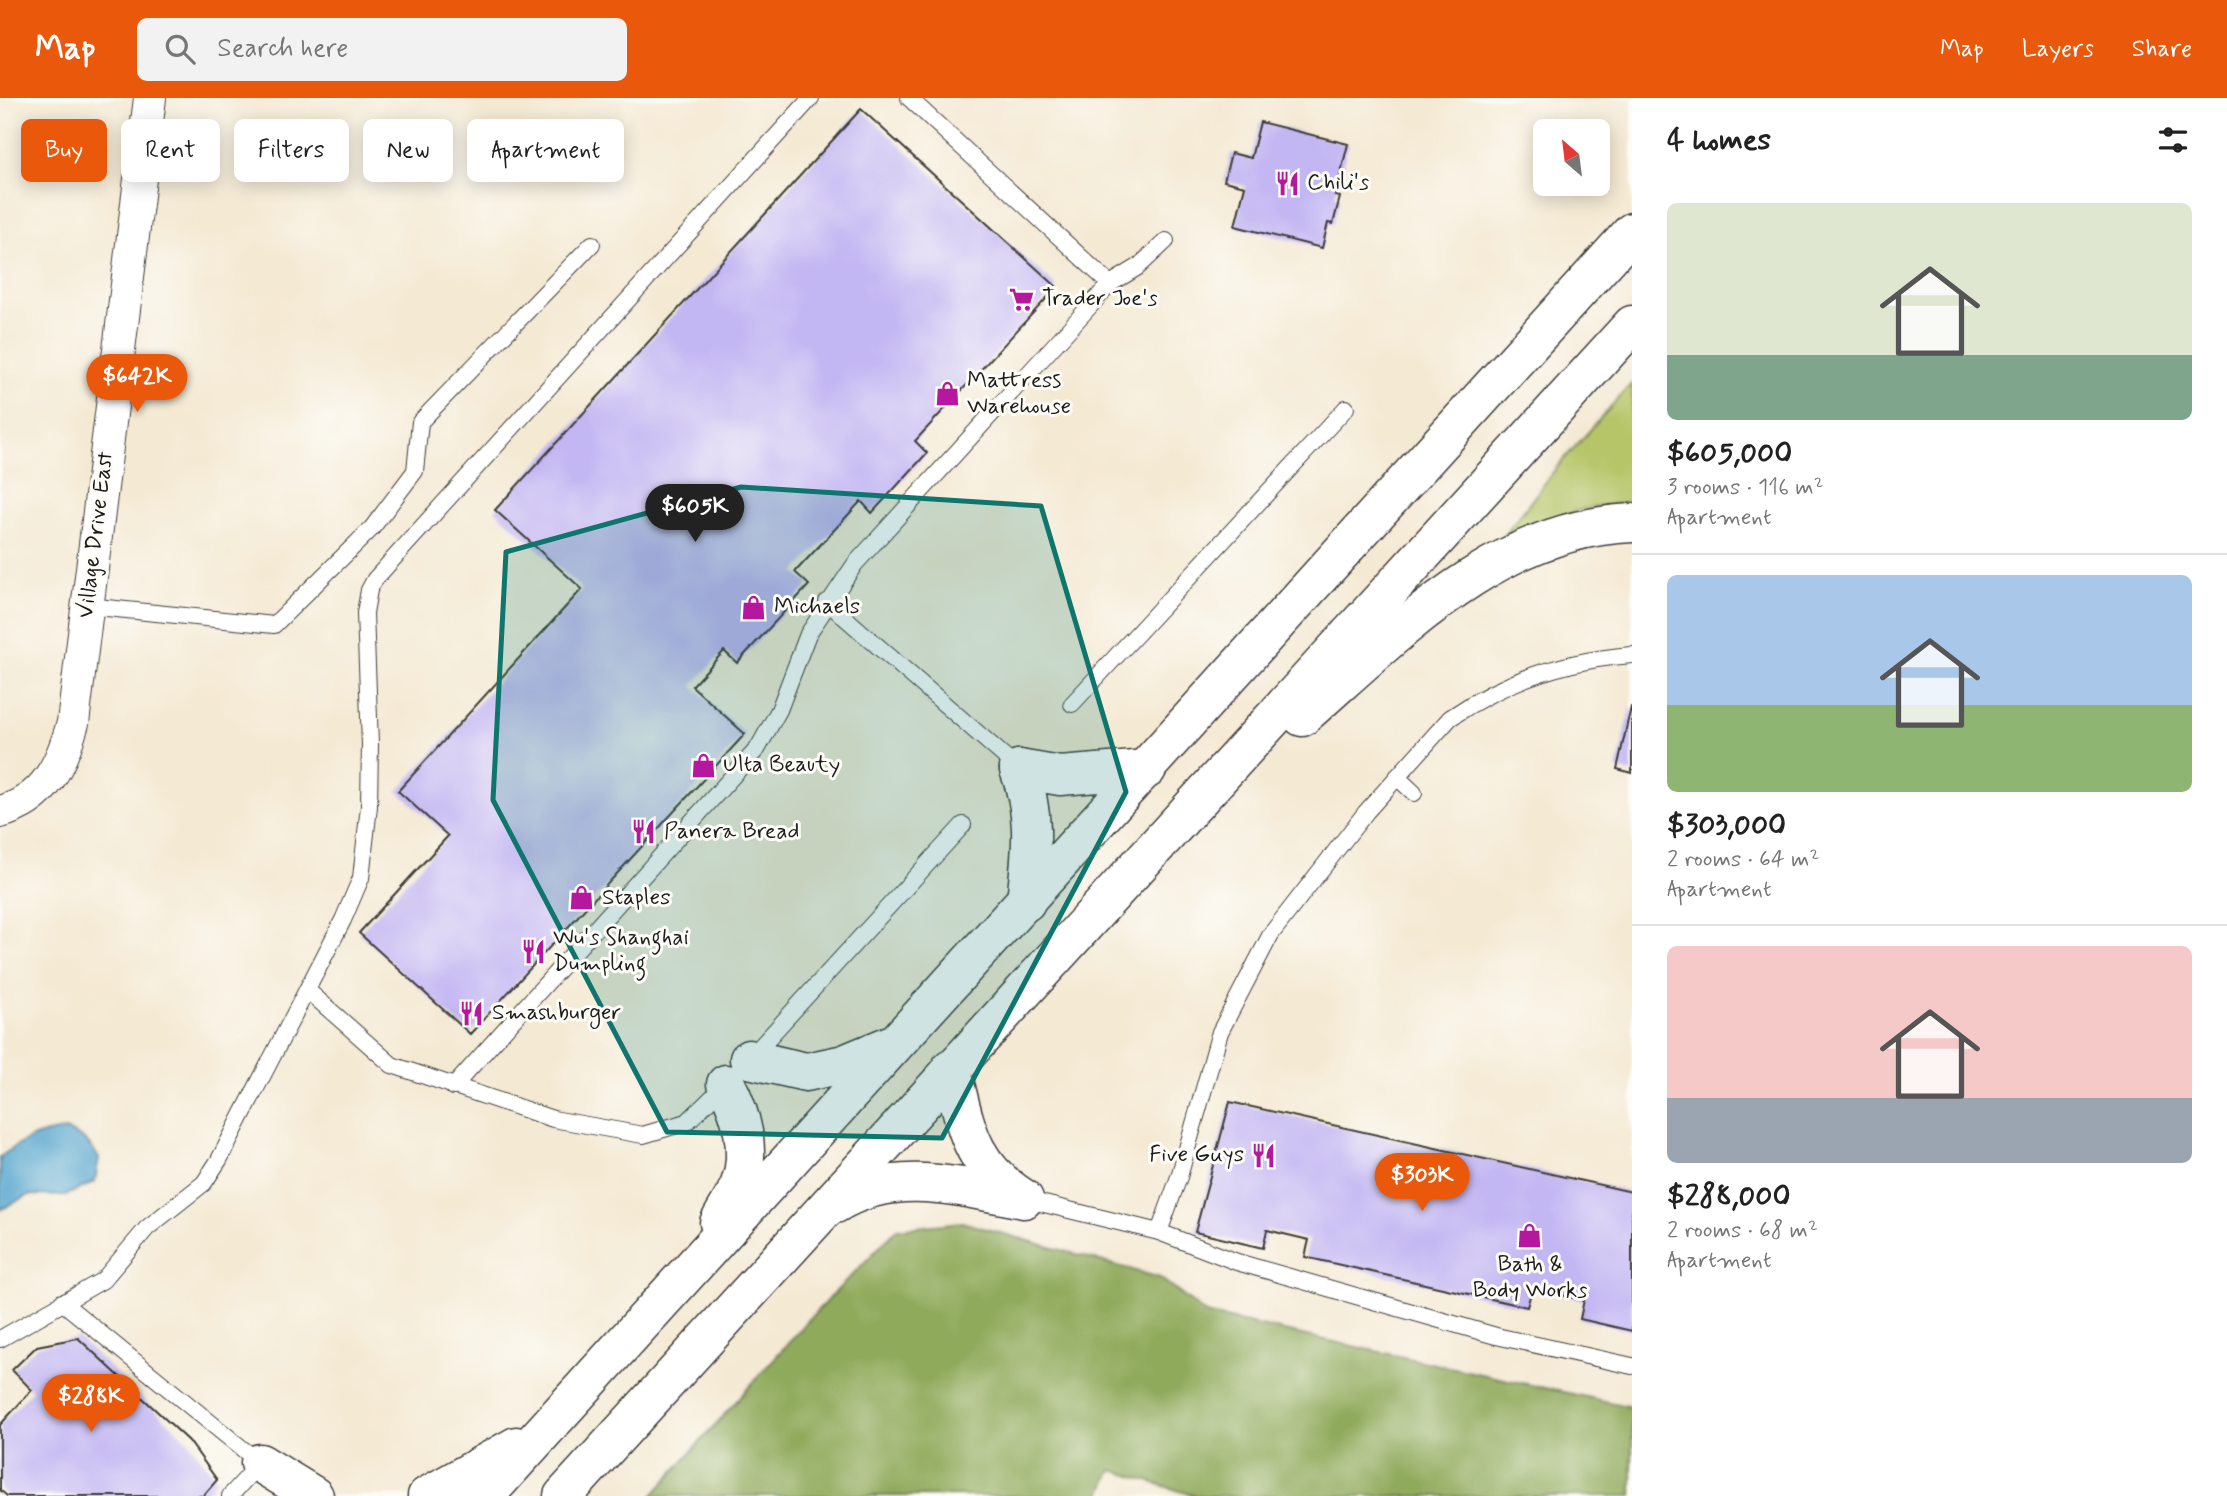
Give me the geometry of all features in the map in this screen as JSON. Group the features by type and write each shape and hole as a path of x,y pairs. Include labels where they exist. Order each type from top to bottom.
{"highway":[{"path":"485,1496 1632,232"},
{"path":"573,1489 951,1068 1632,325"},
{"path":"1153,848 1393,637 1452,591 1494,564 1543,541 1589,528 1632,523"},
{"path":"1019,769 1060,776 1147,769"},
{"path":"1019,769 1029,796 1033,825 1026,902"},
{"path":"696,1264 741,1183 745,1143 739,1109 738,1072 806,1072 844,1064 899,1042"},
{"path":"951,1068 970,1139 979,1159 995,1179 1024,1199"},
{"path":"824,1210 864,1190 908,1181 926,1181 1024,1199"},
{"path":"427,1496 551,1425"},
{"path":"260,1463 280,1496"},
{"path":"260,1463 314,1496"}],"street":[{"name":"Village Drive East","path":"0,812 10,809 41,788 62,762 73,723 150,98"}],"lane":[{"path":"0,1339 103,1280 147,1228 204,1183 219,1160 307,990 361,878 370,782 365,613 369,590 393,559 811,98"},
{"path":"909,98 1110,284"},
{"path":"453,1087 758,748 779,710 808,634 855,564 1110,284 1138,267 1166,241"},
{"path":"88,606 274,625 372,528 415,471 419,422 592,244"},
{"path":"1072,704 1346,408"},
{"path":"827,602 1019,769"},
{"path":"1159,1232 1179,1177 1220,1032 1271,934 1396,777 1450,718 1500,688 1572,663 1632,655"},
{"path":"1396,777 1414,793"},
{"path":"307,990 393,1065 552,1119 643,1135 687,1122 738,1072 963,825"},
{"path":"1024,1199 1159,1232 1250,1266 1496,1336 1632,1366"},
{"path":"62,1302 260,1463 230,1496"}],"highlighted area":[{"path":"741,487 1041,506 1126,792 942,1138 667,1132 493,800 506,552"}],"green space":[{"path":"1632,383 1632,501 1583,509 1505,535 1558,466"},
{"path":"962,1222 1160,1278 1206,1314 1632,1407 1632,1496 1196,1496 1112,1470 1100,1496 652,1496 813,1315 897,1229"}],"water":[{"path":"65,1130 85,1140 99,1158 95,1182 65,1196 29,1195 0,1210 0,1157 30,1139"}],"building":[{"path":"861,109 1057,287 915,441 927,453 872,513 861,501 795,572 809,585 737,663 724,651 692,686 745,734 470,1034 359,933 448,836 398,791 582,589 495,510"},
{"name":"Chili's","path":"1260,122 1348,144 1335,196 1340,197 1333,224 1328,223 1322,248 1235,226 1245,186 1224,181 1231,153 1251,158"},
{"path":"1632,707 1632,773 1617,769"},
{"path":"1230,1102 1632,1192 1632,1331 1580,1319 1584,1300 1532,1289 1527,1307 1305,1257 1309,1240 1267,1230 1263,1248 1195,1232"},
{"path":"78,1338 189,1441 217,1480 203,1496 7,1496 0,1490 0,1425 32,1390 12,1370 37,1346"}],"place":[{"name":"Chili's","path":"1287,183"},
{"name":"Trader Joe's","path":"1022,299"},
{"name":"Mattress Warehouse","path":"947,394"},
{"name":"Michaels","path":"754,607"},
{"name":"Ulta Beauty","path":"703,765"},
{"name":"Panera Bread","path":"644,832"},
{"name":"Staples","path":"582,898"},
{"name":"Wu's Shanghai Dumpling","path":"533,951"},
{"name":"Smashburger","path":"472,1013"},
{"name":"Five Guys","path":"1264,1155"},
{"name":"Bath & Body Works","path":"1530,1235"}]}
